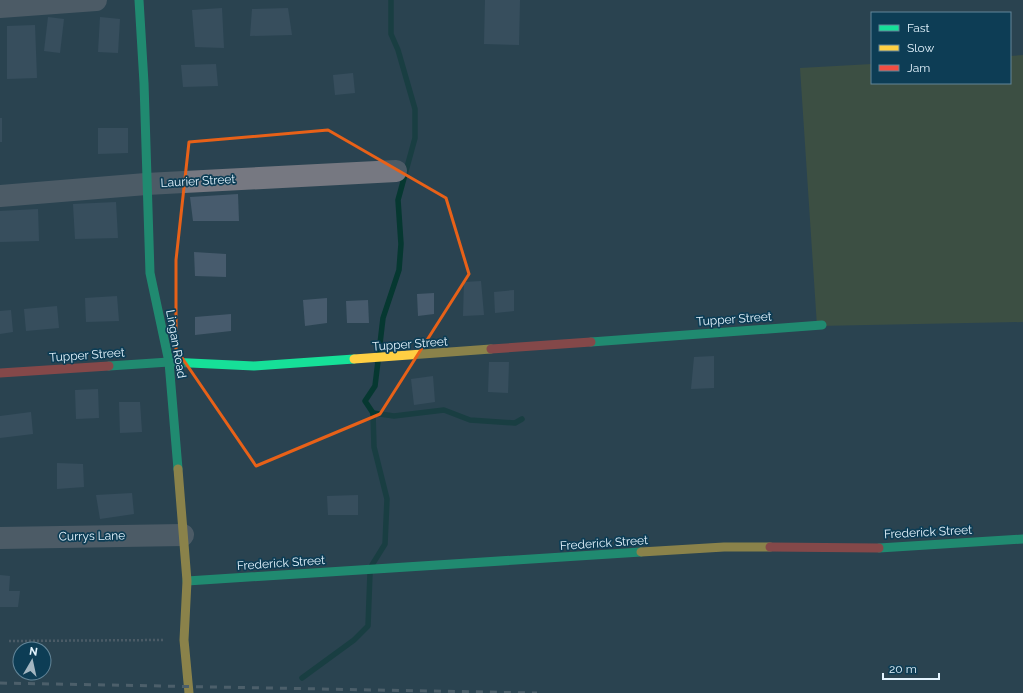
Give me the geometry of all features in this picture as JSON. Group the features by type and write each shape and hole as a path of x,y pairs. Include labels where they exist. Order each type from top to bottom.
{"street":[{"path":"0,7 96,0"},
{"name":"Lingan Road","path":"139,0 144,83 150,273 169,362 187,581 184,640 189,693"},
{"name":"Laurier Street","path":"0,196 146,184 396,171"},
{"name":"Tupper Street","path":"0,373 169,362 254,366 822,325"},
{"name":"Currys Lane","path":"0,538 183,535"},
{"name":"Frederick Street","path":"187,581 724,547 871,548 1023,539"}],"path":[{"path":"9,641 184,640"}],"highlighted area":[{"path":"328,130 446,198 469,274 380,414 256,466 176,349 176,260 189,142"}],"green space":[{"path":"1023,55 1023,322 817,326 800,68 871,64 871,84 1011,84 1011,56"}],"building":[{"path":"485,0 520,0 519,45 484,44"},
{"path":"222,8 224,48 195,47 192,10"},
{"path":"288,8 292,35 250,36 252,9"},
{"path":"48,17 64,19 60,53 44,51"},
{"path":"100,17 120,19 118,53 98,52"},
{"path":"35,25 37,78 7,79 7,26"},
{"path":"216,64 218,86 183,87 181,65"},
{"path":"353,73 355,93 335,95 333,75"},
{"path":"0,118 2,118 2,142 0,142"},
{"path":"98,128 128,128 128,153 98,154"},
{"path":"238,194 239,221 193,221 190,197"},
{"path":"116,202 118,238 75,239 73,204"},
{"path":"38,209 39,241 0,242 0,211"},
{"path":"194,252 226,254 226,277 195,276"},
{"path":"481,281 484,315 463,316 464,282"},
{"path":"514,290 514,311 495,313 494,292"},
{"path":"434,293 434,314 418,316 417,294"},
{"path":"117,296 119,321 86,322 85,298"},
{"path":"327,298 327,323 305,326 303,300"},
{"path":"368,300 369,323 347,323 346,301"},
{"path":"57,306 59,328 26,331 24,309"},
{"path":"11,310 13,332 0,334 0,311"},
{"path":"231,314 231,331 195,335 195,317"},
{"path":"714,356 714,388 691,389 694,357"},
{"path":"489,362 509,362 508,393 488,392"},
{"path":"433,376 435,402 414,405 411,379"},
{"path":"98,389 99,418 76,419 75,390"},
{"path":"119,402 140,402 142,432 120,433"},
{"path":"31,412 33,434 0,438 0,416"},
{"path":"57,463 83,464 84,487 57,489"},
{"path":"132,493 134,514 100,519 96,495"},
{"path":"358,495 358,515 328,515 327,496"},
{"path":"0,575 10,576 9,591 20,591 18,607 0,607"}],"waterway":[{"path":"379,352 383,318 399,270 401,244 398,200 415,138 415,109 398,50 391,34 391,0"},
{"path":"378,361 375,386 365,401 373,413 394,416 444,410 470,420 515,423 522,419"},
{"path":"372,565 385,544 387,499 374,447 373,413"},
{"path":"302,678 354,640 368,626 370,573"}],"railway":[{"path":"0,683 537,693"}],"traffic: fast":[{"path":"139,0 144,83 150,273 169,362 178,469"},
{"path":"591,342 822,325"},
{"path":"109,366 169,362 254,366 354,359"},
{"path":"879,548 1023,539"},
{"path":"187,581 641,552"}],"traffic: slow":[{"path":"354,359 491,349"},
{"path":"178,469 187,581 184,640 189,693"},
{"path":"641,552 724,547 770,547"}],"traffic: jam":[{"path":"491,349 591,342"},
{"path":"0,373 109,366"},
{"path":"770,547 879,548"}]}
